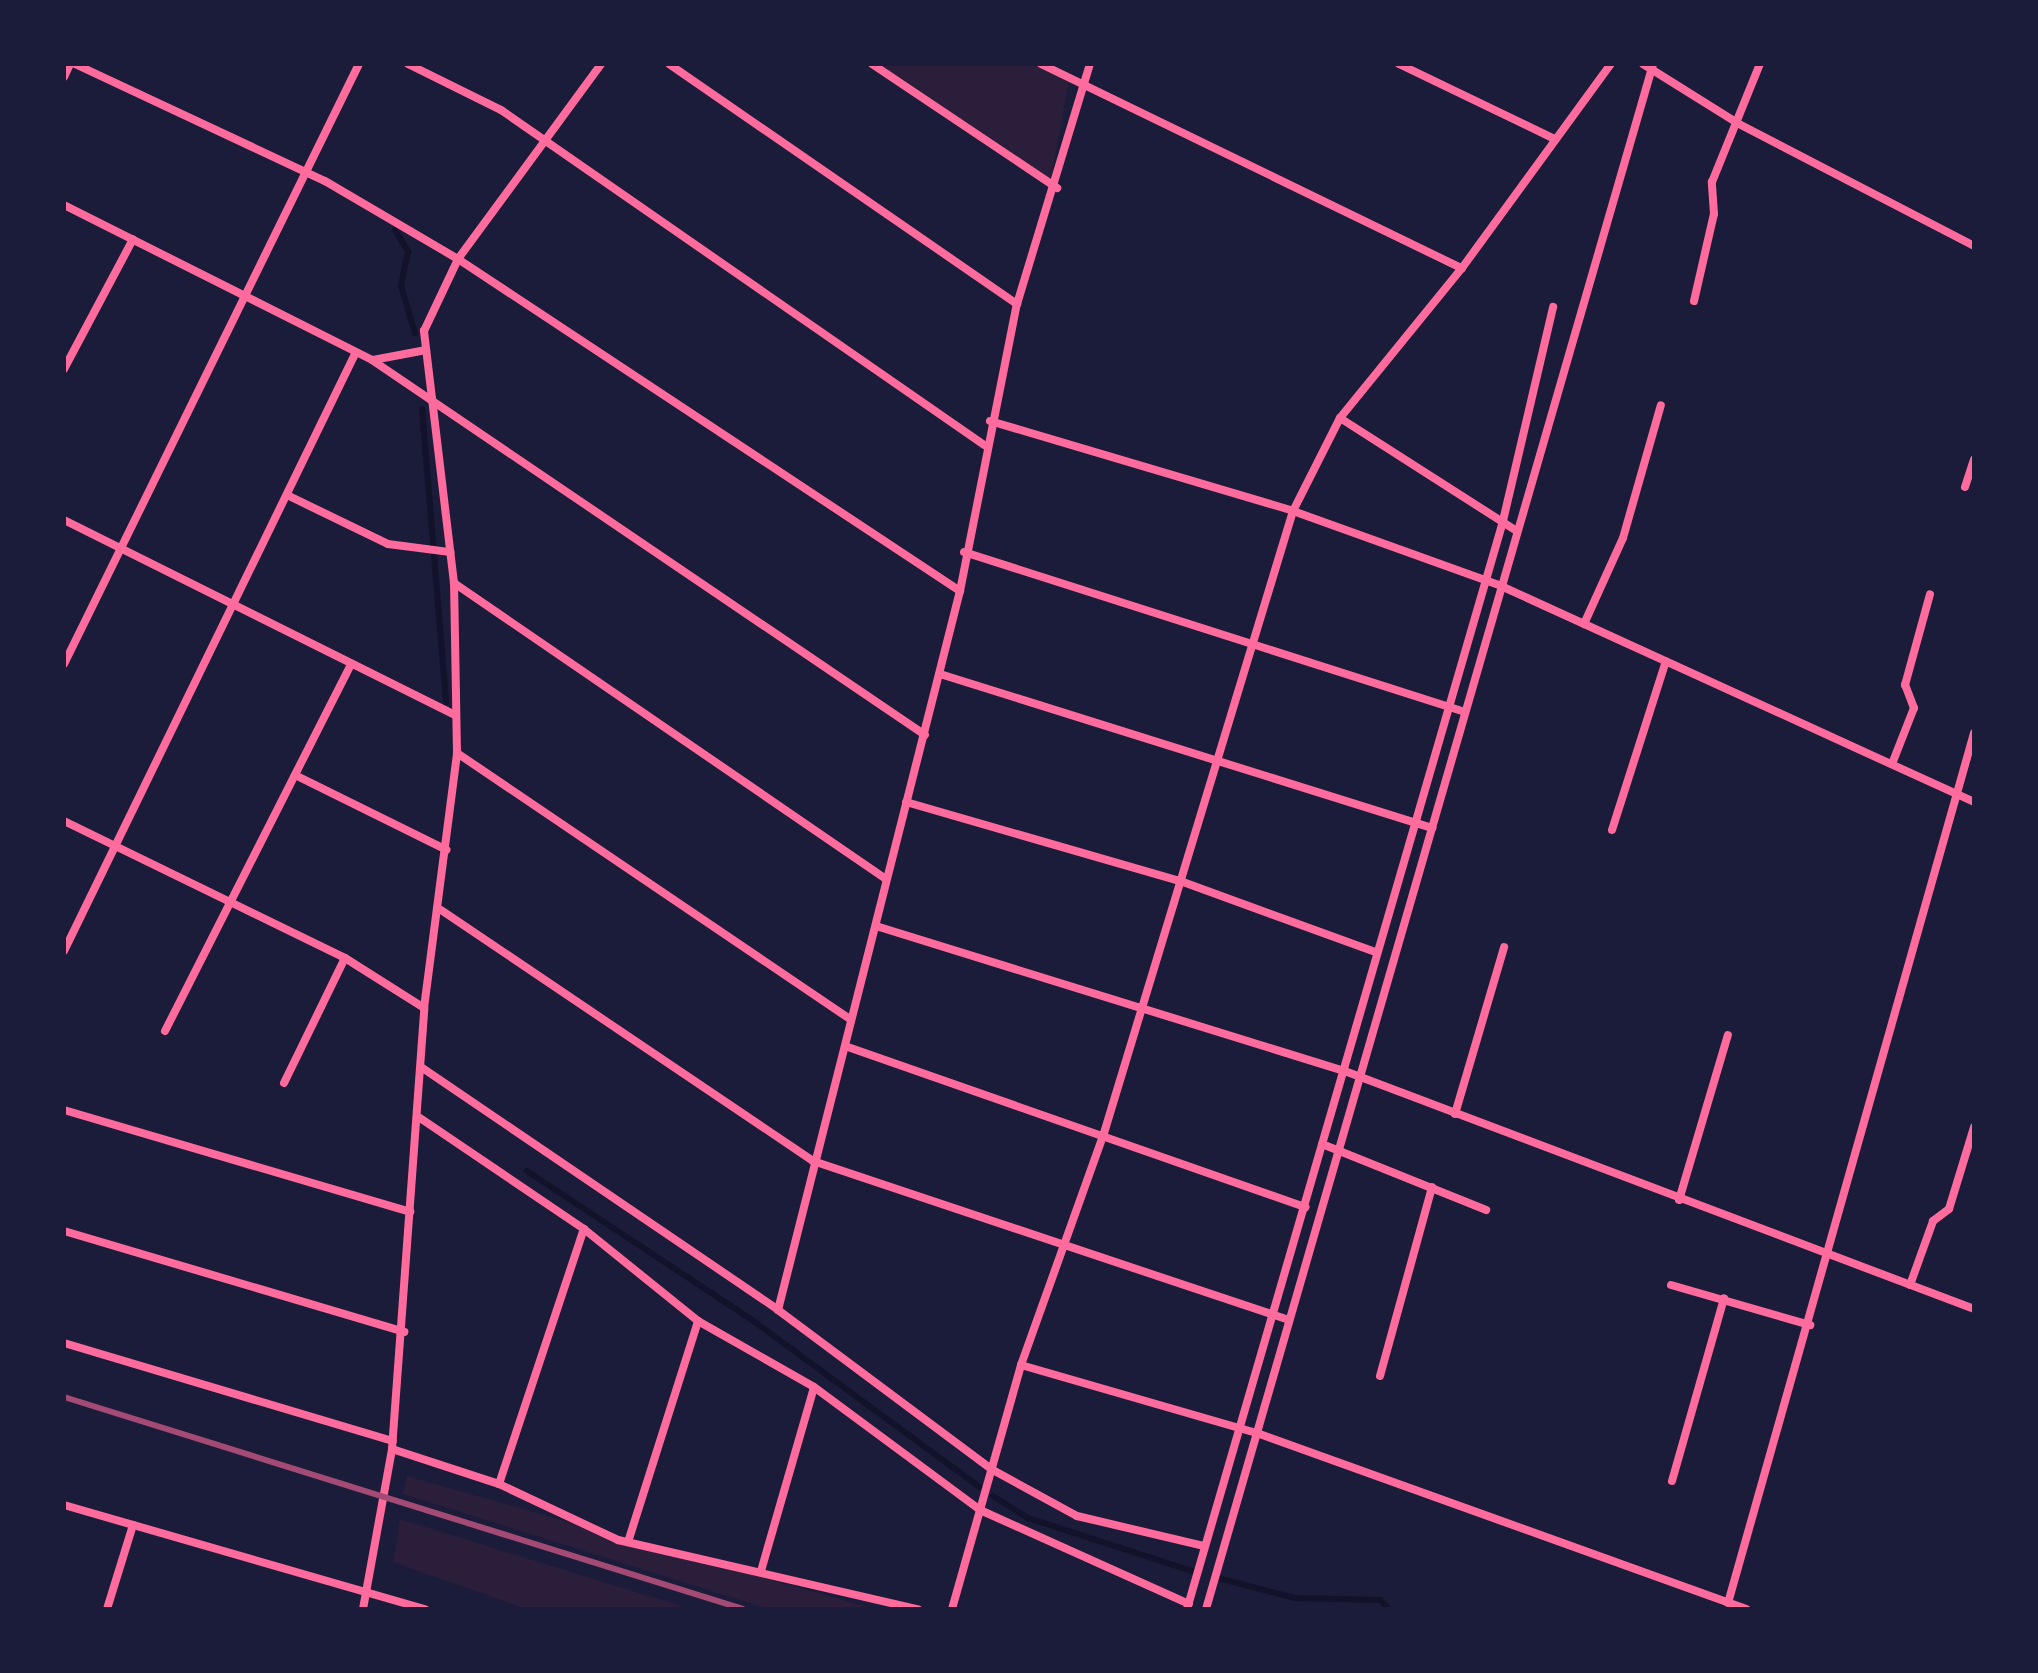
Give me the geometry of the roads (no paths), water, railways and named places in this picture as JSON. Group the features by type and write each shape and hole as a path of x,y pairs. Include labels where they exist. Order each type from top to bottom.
{"street":[{"path":"64,77 72,64 302,176 325,181 458,259 960,591"},
{"path":"64,664 359,64"},
{"path":"408,64 501,110 540,141 984,445"},
{"path":"363,1609 392,1445 420,1118 424,1008 441,910 457,753 453,714 454,583 426,350 427,316 458,259 540,141 601,64"},
{"path":"669,64 1017,304"},
{"path":"872,64 1057,188"},
{"path":"1041,64 1462,268"},
{"path":"778,1310 813,1161 960,591 984,445 1017,304 1057,188 1090,64"},
{"path":"1399,64 1555,139"},
{"path":"952,1609 1021,1365 1060,1247 1104,1133 1222,762 1258,644 1293,511 1340,418 1462,268 1611,64"},
{"path":"1643,64 1739,124 1974,246"},
{"path":"1694,301 1714,214 1712,182 1739,124 1760,64"},
{"path":"1206,1609 1651,68"},
{"path":"64,205 372,360 925,735"},
{"path":"64,369 133,239"},
{"path":"420,1118 584,1229 698,1321 814,1387 980,1510 1188,1606 1235,1429 1268,1316 1306,1207 1375,952 1502,525 1553,307"},
{"path":"372,360 426,350"},
{"path":"64,951 356,352"},
{"path":"1584,624 1623,538 1661,405"},
{"path":"1340,418 1502,525 1517,531"},
{"path":"990,421 1293,511 1484,583 1501,586 1974,802"},
{"path":"1965,487 1974,459"},
{"path":"287,495 388,544 450,552"},
{"path":"64,520 453,714"},
{"path":"964,552 1465,712"},
{"path":"454,583 886,879"},
{"path":"1892,764 1914,708 1905,685 1930,594"},
{"path":"1612,830 1666,661"},
{"path":"165,1031 351,664"},
{"path":"940,674 1432,828"},
{"path":"1728,1603 1831,1256 1955,793 1974,733"},
{"path":"457,753 850,1019"},
{"path":"295,775 447,850"},
{"path":"906,802 1183,882 1375,952"},
{"path":"64,821 228,905 345,958 424,1008"},
{"path":"441,910 813,1161 1060,1247 1268,1316 1289,1320"},
{"path":"876,926 1144,1006 1342,1070 1974,1309"},
{"path":"1455,1114 1504,947"},
{"path":"284,1083 345,958"},
{"path":"1679,1200 1728,1035"},
{"path":"845,1046 1104,1133 1306,1207"},
{"path":"421,1067 778,1310 991,1469 1077,1516 1204,1546"},
{"path":"64,1110 410,1212"},
{"path":"1910,1285 1933,1221 1949,1209 1974,1127"},
{"path":"1322,1144 1486,1210"},
{"path":"1380,1376 1432,1187"},
{"path":"499,1484 584,1229"},
{"path":"64,1231 404,1332"},
{"path":"1671,1285 1810,1325"},
{"path":"1672,1481 1724,1298"},
{"path":"628,1542 698,1321"},
{"path":"64,1343 392,1445 499,1484 628,1542 918,1609"},
{"path":"1021,1365 1257,1433 1746,1609"},
{"path":"761,1571 814,1387"},
{"path":"64,1505 425,1609"},
{"path":"107,1609 133,1525"}],"waterway":[{"path":"395,230 408,252 401,286 415,333"},
{"path":"422,409 446,702"},
{"path":"527,1171 752,1320 979,1487"},
{"path":"993,1496 1028,1518 1195,1572"},
{"path":"1218,1578 1295,1598 1380,1600 1389,1609"}],"railway":[{"path":"64,1397 743,1609"}]}
